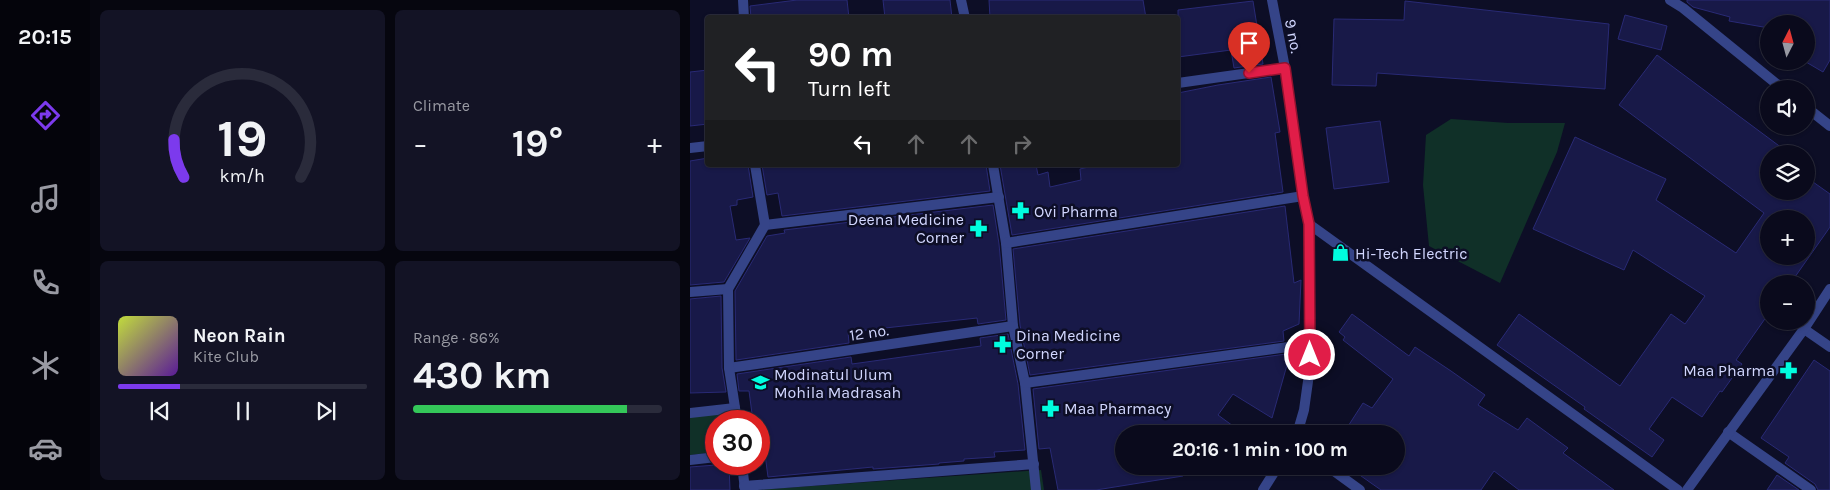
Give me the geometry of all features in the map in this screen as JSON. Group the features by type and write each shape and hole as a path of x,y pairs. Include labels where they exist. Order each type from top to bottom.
{"street":[{"path":"743,0 744,15"},
{"path":"961,0 964,15"},
{"name":"9 no.","path":"1272,0 1285,68 1303,196 1309,224 1310,367 1304,410 1300,425"},
{"path":"1670,0 1682,4 1772,80"},
{"path":"1180,83 1285,68"},
{"path":"1815,114 1830,126"},
{"path":"690,148 705,146"},
{"path":"690,413 735,408 729,368 728,289 765,225 756,167"},
{"path":"993,167 1006,243 1013,326 1025,383 1036,490"},
{"path":"1006,243 1303,196"},
{"path":"765,225 999,197"},
{"path":"1309,224 1678,490"},
{"path":"690,292 728,289"},
{"path":"1815,312 1830,289"},
{"name":"12 no.","path":"729,368 1013,326"},
{"path":"1687,490 1803,330"},
{"path":"1807,330 1830,347"},
{"path":"1025,383 1310,344"},
{"path":"1728,432 1811,490"},
{"path":"690,460 705,458"},
{"path":"743,475 744,488 1034,464"},
{"path":"1262,490 1272,475"},
{"path":"1340,475 1360,490"}],"green space":[{"path":"1451,119 1508,123 1565,123 1557,152 1500,283 1429,246 1423,185 1426,135"},
{"path":"705,414 705,453 690,455 690,416"},
{"path":"1041,470 1044,490 754,490"}],"building":[{"path":"797,0 847,0 849,15 751,15 750,6"},
{"path":"883,0 950,0 952,15 885,15"},
{"path":"989,0 1143,0 1146,15 990,15"},
{"path":"1687,0 1830,0 1830,60 1823,72 1815,67 1815,15 1760,15 1760,26 1729,21 1730,17 1693,7"},
{"path":"1253,1 1263,64 1234,68 1231,50 1180,57 1180,15 1178,15 1178,10"},
{"path":"1405,1 1609,24 1605,89 1377,73 1376,86 1332,85 1334,19 1404,20"},
{"path":"1625,15 1667,26 1661,50 1618,39"},
{"path":"1657,55 1760,132 1760,135 1764,135 1778,145 1760,145 1760,200 1815,200 1815,183 1830,194 1830,227 1815,248 1815,210 1760,210 1619,105"},
{"path":"705,70 705,124 690,126 690,72"},
{"path":"1271,77 1280,132 1275,133 1283,192 1012,235 1000,167 1036,167 1038,175 1048,172 1050,187 1081,180 1080,169 1088,167 1180,167 1180,93"},
{"path":"1380,121 1389,182 1334,189 1326,128"},
{"path":"1575,137 1666,179 1656,200 1736,253 1760,219 1760,265 1803,265 1796,275 1760,275 1760,326 1736,360 1742,364 1702,417 1672,397 1649,429 1664,440 1652,457 1497,345 1519,314 1620,386 1671,314 1685,324 1705,296 1633,250 1624,270 1533,229"},
{"path":"705,158 705,167 748,167 753,197 737,200 737,205 730,206 736,240 750,238 724,282 690,285 690,161"},
{"path":"762,167 986,167 990,191 782,216 778,193 767,195"},
{"path":"993,205 999,244 1006,320 978,324 977,318 848,332 849,343 736,360 735,291 767,236 785,233 784,230"},
{"path":"1285,206 1294,283 1301,280 1299,324 1283,331 1284,341 1030,375 1020,325 1013,249"},
{"path":"721,296 722,368 726,392 690,393 690,299"},
{"path":"1352,314 1409,356 1415,347 1485,395 1478,405 1518,430 1527,418 1568,448 1563,453 1614,490 1519,490 1494,471 1481,490 1381,490 1360,475 1405,475 1405,425 1349,425 1363,403 1372,408 1393,379 1343,340 1345,337 1339,332"},
{"path":"1008,334 1018,384 1025,450 994,452 995,457 964,459 964,461 939,464 873,469 873,467 768,477 768,475 770,475 770,410 752,410 749,391 739,391 737,374 851,357 852,364 981,346 980,338"},
{"path":"1286,354 1287,365 1272,418 1233,394 1218,415 1232,425 1115,425 1115,475 1183,476 1096,490 1058,490 1050,448 1039,449 1033,389"},
{"path":"1814,360 1830,371 1830,490 1818,490 1815,484 1785,463 1789,457 1761,438"},
{"path":"705,466 705,475 729,475 730,490 690,490 690,467"},
{"path":"1777,475 1799,490 1767,490"}],"place":[{"name":"Ovi Pharma","path":"1020,211"},
{"name":"Deena Medicine Corner","path":"978,228"},
{"name":"Hi-Tech Electric","path":"1341,253"},
{"name":"Dina Medicine Corner","path":"1002,344"},
{"name":"Maa Pharma","path":"1789,370"},
{"name":"Modinatul Ulum Mohila Madrasah","path":"760,383"},
{"name":"Maa Pharmacy","path":"1050,408"}],"route":[{"path":"1249,73 1285,68 1303,196 1309,224 1310,355"}]}
